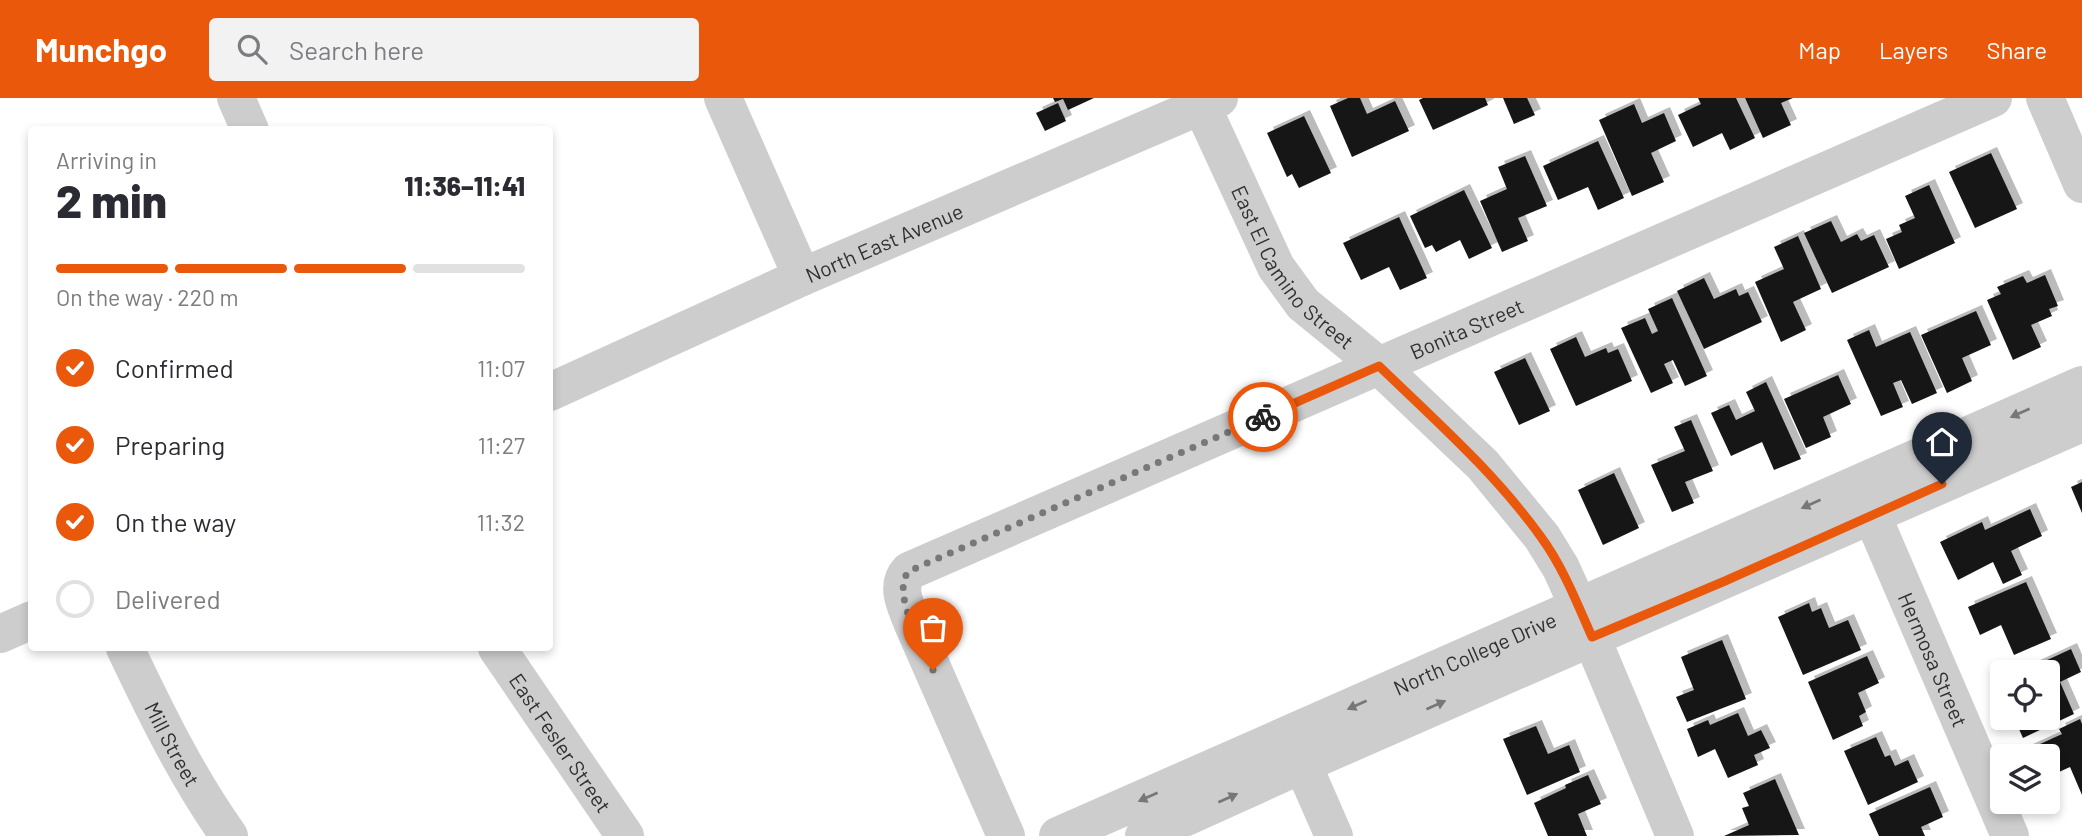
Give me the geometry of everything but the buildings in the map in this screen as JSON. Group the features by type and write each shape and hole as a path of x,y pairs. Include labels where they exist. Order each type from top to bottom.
{"street":[{"path":"236,98 248,126"},
{"path":"723,98 802,277"},
{"name":"Bonita Street","path":"1006,836 912,622 902,594 904,577 909,571 1993,98"},
{"path":"2045,98 2082,184"},
{"name":"North East Avenue","path":"553,390 802,277 1206,101"},
{"name":"East El Camino Street","path":"1206,101 1276,267 1303,304 1379,366 1483,465 1542,537 1561,568 1586,622 1675,836"},
{"name":"North College Drive","path":"1058,836 1296,749 1586,622 1725,581 1865,499 2082,385"},
{"name":"North College Drive","path":"1865,499 2082,423"},
{"name":"Hermosa Street","path":"1865,499 2010,836"},
{"path":"0,634 28,622"},
{"name":"Mill Street","path":"126,651 167,735 208,806 229,836"},
{"name":"East Fesler Street","path":"499,651 625,836"},
{"path":"1296,749 1334,836"},
{"name":"North College Drive","path":"1144,836 1296,749"}],"way so far":[{"path":"933,670 902,594 904,577 909,571 1263,417"}],"route":[{"path":"1263,417 1379,366 1483,465 1542,537 1561,568 1592,637 1942,484"}]}
